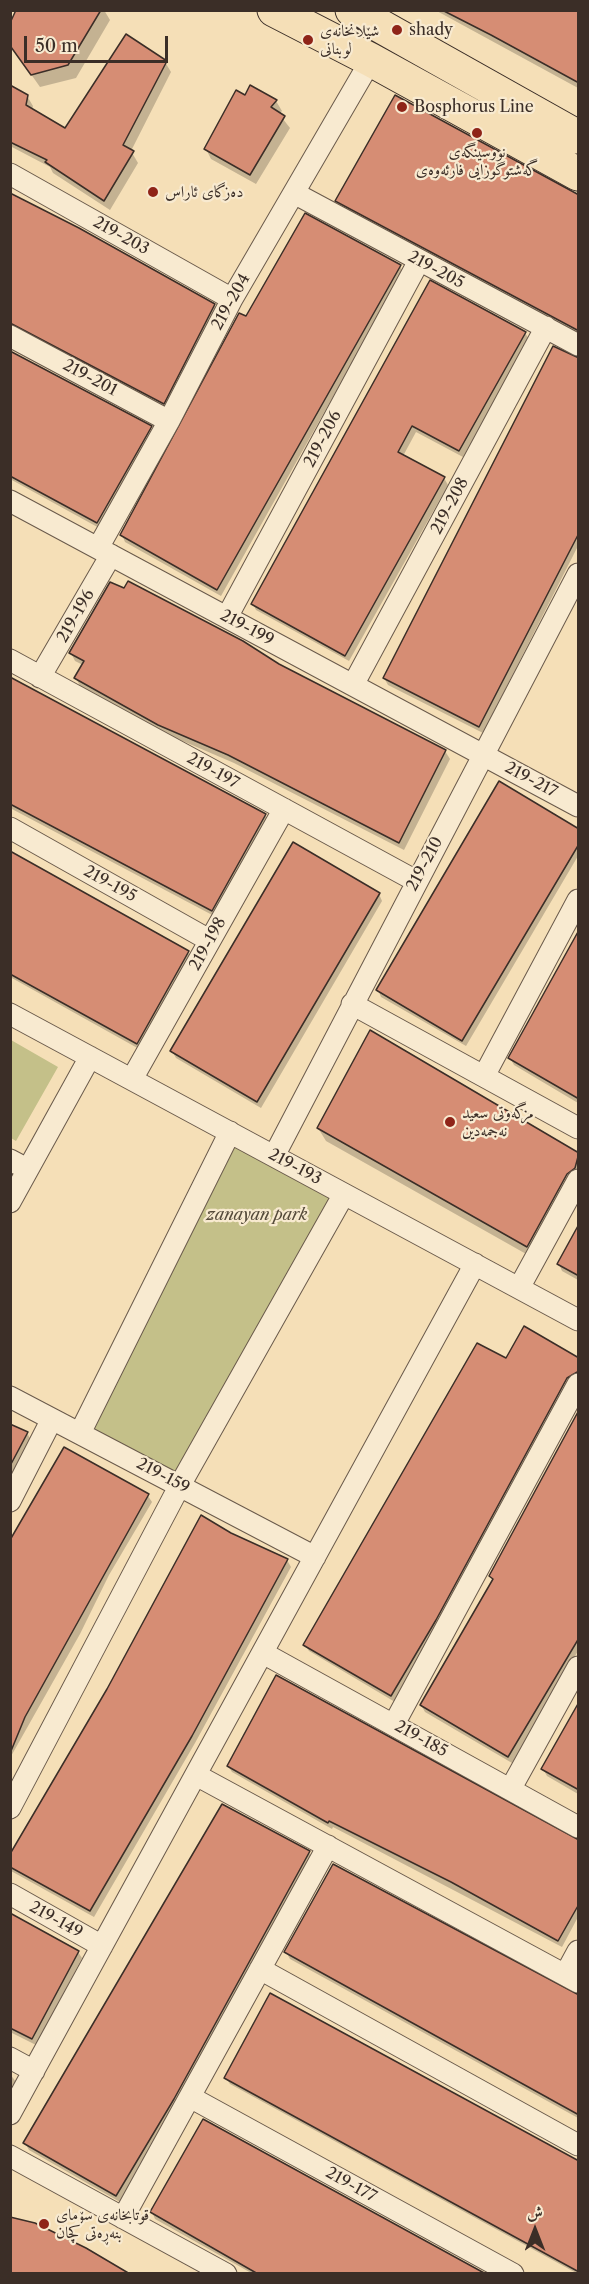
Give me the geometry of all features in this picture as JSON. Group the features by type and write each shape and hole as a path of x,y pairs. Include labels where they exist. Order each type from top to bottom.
{"main road":[{"path":"274,10 371,60 579,174"},
{"path":"352,10 579,138"}],"street":[{"name":"219-204","path":"104,551 232,299 371,60"},
{"name":"219-203","path":"10,174 232,299"},
{"name":"219-205","path":"294,193 579,345"},
{"name":"219-206","path":"226,617 419,261"},
{"name":"219-208","path":"353,685 546,327"},
{"name":"219-201","path":"10,336 169,421"},
{"name":"219-199","path":"10,501 483,754"},
{"name":"219-196","path":"40,677 104,551"},
{"name":"219-210","path":"274,1156 416,881 579,574"},
{"name":"219-197","path":"10,660 416,881"},
{"name":"219-217","path":"483,754 579,806"},
{"name":"219-198","path":"132,1079 284,809"},
{"name":"219-195","path":"10,828 209,940"},
{"path":"484,1076 579,900"},
{"path":"352,1004 579,1128"},
{"name":"219-193","path":"10,1014 579,1320"},
{"path":"10,1202 19,1165 90,1057"},
{"path":"80,1433 230,1132"},
{"path":"519,1288 579,1180"},
{"path":"10,1808 180,1485 344,1194"},
{"path":"10,2114 475,1264"},
{"path":"394,1724 579,1384"},
{"name":"219-159","path":"10,1397 315,1557"},
{"path":"10,1501 52,1419"},
{"name":"219-185","path":"263,1653 579,1827"},
{"path":"511,1788 579,1667"},
{"path":"196,1775 572,1978 579,1951"},
{"path":"123,2218 328,1846"},
{"name":"219-149","path":"10,1894 102,1946"},
{"path":"260,1969 579,2145"},
{"path":"10,2058 34,2071"},
{"name":"219-177","path":"190,2097 513,2274"},
{"path":"10,2156 226,2274"}],"green space":[{"path":"11,1040 58,1067 16,1141 11,1138"},
{"name":"zanayan park","path":"230,1132 339,1191 180,1474 90,1431"}],"building":[{"path":"16,10 101,10 68,65 31,75 11,47 10,23"},
{"path":"442,10 579,10 579,83 491,35"},
{"path":"126,34 167,61 123,145 134,151 104,201 45,162 47,160 10,142 10,85 28,95 26,105 65,128"},
{"path":"250,85 277,100 271,107 285,116 250,175 204,149 236,90 245,95"},
{"path":"395,95 579,195 579,331 335,201"},
{"path":"10,193 79,228 215,304 164,404 10,323"},
{"path":"305,213 401,265 217,590 120,535 239,313 246,316"},
{"path":"430,280 526,332 459,451 412,426 398,452 445,477 345,656 251,604"},
{"path":"553,346 579,358 579,533 479,727 383,678"},
{"path":"10,351 152,426 97,523 10,476"},
{"path":"128,581 243,641 279,664 446,750 399,843 228,755 158,725 74,678 84,661 69,653 110,582 124,588"},
{"path":"10,677 266,814 212,911 10,804"},
{"path":"499,781 579,829 579,844 462,1041 376,990"},
{"path":"293,842 380,893 257,1102 170,1051"},
{"path":"10,851 189,951 137,1044 10,974"},
{"path":"579,930 579,1099 508,1058"},
{"path":"370,1030 579,1153 575,1168 567,1174 527,1247 317,1128"},
{"path":"579,1224 579,1276 557,1264"},
{"path":"524,1326 579,1358 579,1371 567,1378 436,1620 391,1696 303,1645 477,1343 506,1358"},
{"path":"579,1410 579,1638 508,1757 420,1705 493,1579 489,1576"},
{"path":"10,1424 28,1432 10,1466"},
{"path":"64,1447 149,1494 25,1717 11,1751 10,1540"},
{"path":"201,1515 231,1533 288,1559 192,1736 90,1911 10,1867 10,1854 107,1689"},
{"path":"276,1675 579,1840 579,1904 558,1941 451,1882 329,1821 328,1823 227,1766"},
{"path":"579,1702 579,1790 541,1769"},
{"path":"222,1804 310,1851 174,2099 116,2196 23,2143"},
{"path":"333,1864 579,1995 579,2115 284,1952"},
{"path":"10,1913 79,1951 32,2039 10,2028"},
{"path":"270,1993 579,2161 579,2272 224,2078"},
{"path":"203,2119 486,2274 258,2274 150,2212"},
{"path":"10,2217 35,2223 86,2248 130,2274 10,2274"}],"place":[{"name":"shady","path":"397,30"},
{"name":"شێلانخانەی لوبنانی","path":"308,40"},
{"name":"Bosphorus Line","path":"402,107"},
{"name":"نووسینگەی گەشتوگوزایی فارئەوەی","path":"477,133"},
{"name":"دەزگای ئاراس","path":"153,192"},
{"name":"مزگەوتی سعید نەجمەدین","path":"450,1122"},
{"name":"قوتابخانەی سۆمای بنەڕەتی کچان","path":"44,2224"}]}
